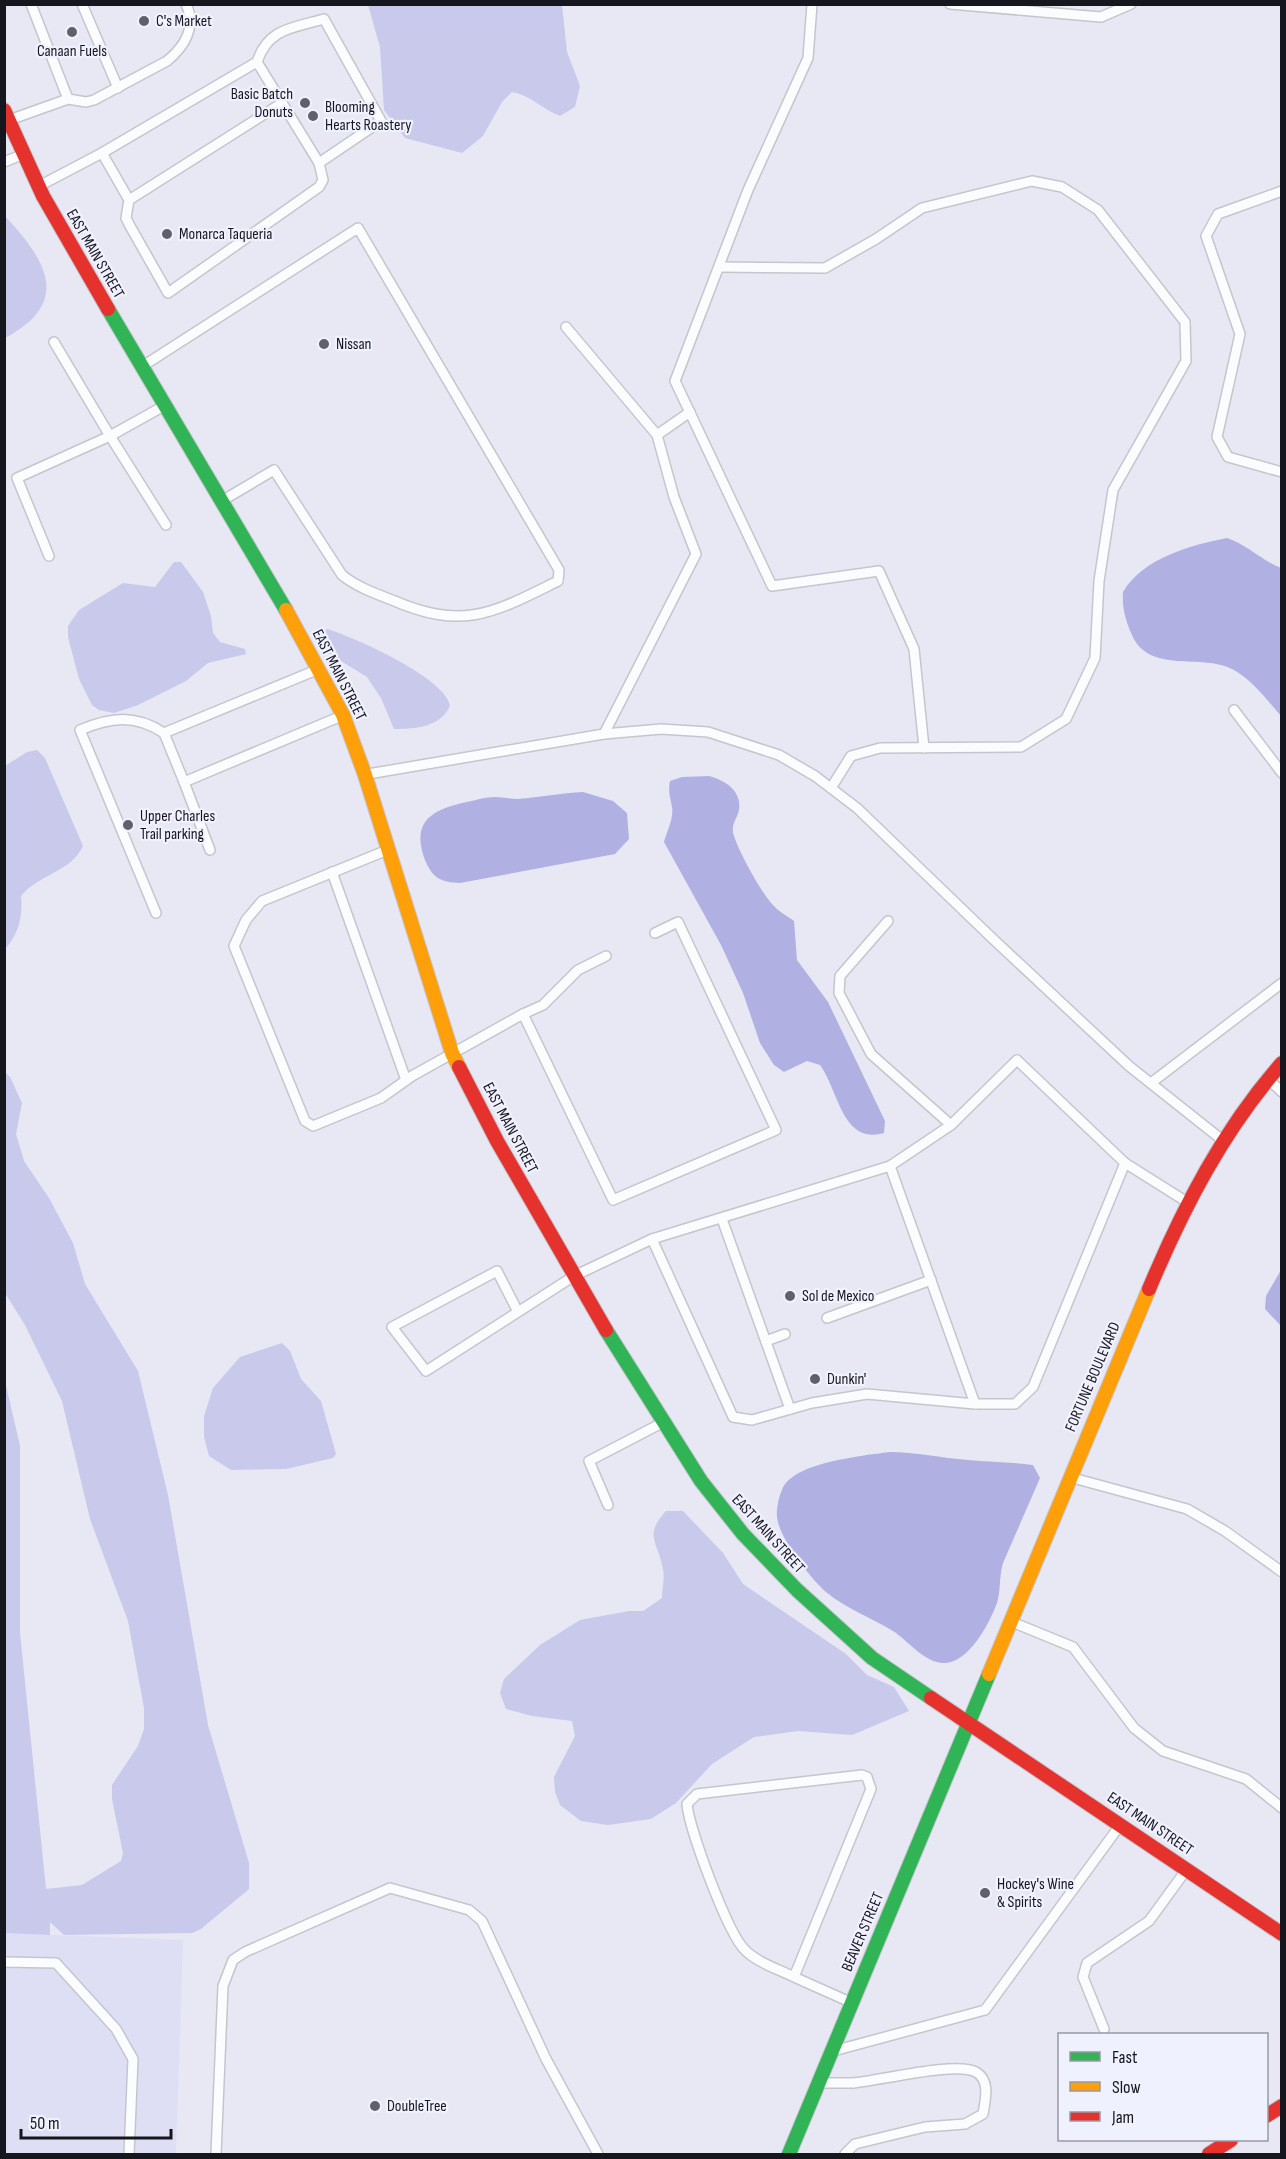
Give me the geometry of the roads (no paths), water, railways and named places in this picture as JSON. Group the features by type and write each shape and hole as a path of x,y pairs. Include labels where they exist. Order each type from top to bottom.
{"main road":[{"name":"EAST MAIN STREET","path":"7,115 39,186 141,367 319,669 343,715 365,775 452,1053 497,1141 574,1275 662,1422 701,1481 743,1534 797,1590 872,1658 1281,1934"},
{"name":"FORTUNE BOULEVARD","path":"969,1722 1158,1267 1223,1141 1268,1078 1281,1064"},
{"name":"BEAVER STREET","path":"789,2154 969,1722"},
{"path":"1268,2115 1281,2106"},
{"path":"1209,2154 1228,2141"}],"lane":[{"path":"31,4 68,99"},
{"path":"82,4 118,88"},
{"path":"7,115 68,99 86,102 118,88 167,61 177,53 191,24 186,4"},
{"path":"812,4 808,58 748,190 675,381 772,586 879,571 914,649 924,748"},
{"path":"950,4 1101,17 1131,4"},
{"path":"39,186 102,153 257,62 265,44 277,33 324,19 381,121 319,163"},
{"path":"102,153 129,200 126,218 168,293 319,187 323,180 319,163 257,62"},
{"path":"129,200 282,103"},
{"path":"4,162 24,154"},
{"path":"720,267 825,268 876,239 922,208 1032,181 1062,187 1098,210 1185,322 1186,361 1113,490 1099,581 1095,658 1066,719 1021,747 880,748 850,756 831,788"},
{"path":"1281,191 1218,214 1206,236 1240,334 1217,437 1228,457 1281,472"},
{"path":"141,367 358,228 559,570 560,577 558,581 497,611 477,616 446,616 399,603 353,583 342,575 274,470 221,502"},
{"path":"566,327 657,435 674,497 696,554 604,734"},
{"path":"54,342 166,525"},
{"path":"49,556 17,478 110,436 164,406"},
{"path":"657,435 690,412"},
{"path":"164,733 319,669"},
{"path":"1234,710 1281,774"},
{"path":"184,782 343,715"},
{"path":"156,913 80,729 114,718 124,718 148,723 164,733 210,850"},
{"path":"365,775 604,734 661,729 708,732 779,755 831,788 857,808 992,938 1151,1083 1223,1141"},
{"path":"388,850 262,901 246,920 234,946 305,1121 313,1126 381,1098 406,1080 452,1053 543,1005 578,970 606,956"},
{"path":"332,872 406,1080"},
{"path":"888,921 840,976 839,993 871,1054 951,1125"},
{"path":"524,1014 613,1200 776,1130 678,922 655,933"},
{"path":"1151,1083 1281,983"},
{"path":"518,1312 497,1271 392,1327 426,1371 518,1312 574,1275 652,1239 890,1166 951,1125 1017,1060 1125,1163 1189,1203"},
{"path":"1268,1078 1281,1092"},
{"path":"652,1239 733,1417 752,1420 790,1409 867,1394 975,1404 1016,1404 1033,1388 1125,1163"},
{"path":"890,1166 975,1404"},
{"path":"722,1219 790,1409"},
{"path":"827,1318 931,1280"},
{"path":"766,1341 785,1334"},
{"path":"608,1505 589,1461 662,1422"},
{"path":"1069,1477 1187,1509 1225,1531 1281,1572"},
{"path":"1010,1621 1073,1647 1134,1728 1163,1751 1245,1779 1281,1808"},
{"path":"794,1977 871,1789 867,1777 861,1775 697,1794 687,1804 696,1845 742,1948 761,1962 794,1977 852,2003"},
{"path":"831,2052 985,2010 1121,1824"},
{"path":"1104,2029 1083,1977 1087,1963 1149,1921 1187,1869"},
{"path":"216,2154 223,1986 233,1960 244,1952 390,1888 469,1910 482,1921 546,2059 598,2154"},
{"path":"4,1962 57,1964 116,2029 133,2059 129,2154"},
{"path":"818,2083 852,2083 915,2073 967,2069 978,2073 985,2081 987,2094 982,2114 965,2124 925,2127 865,2141 855,2144 845,2154"}],"place":[{"name":"C's Market","path":"144,21"},
{"name":"Canaan Fuels","path":"72,32"},
{"name":"Basic Batch Donuts","path":"305,103"},
{"name":"Blooming Hearts Roastery","path":"313,116"},
{"name":"Monarca Taqueria","path":"167,234"},
{"name":"Nissan","path":"324,344"},
{"name":"Upper Charles Trail parking","path":"128,825"},
{"name":"Sol de Mexico","path":"790,1296"},
{"name":"Dunkin'","path":"815,1379"},
{"name":"Hockey's Wine & Spirits","path":"985,1893"},
{"name":"DoubleTree","path":"375,2106"}]}
